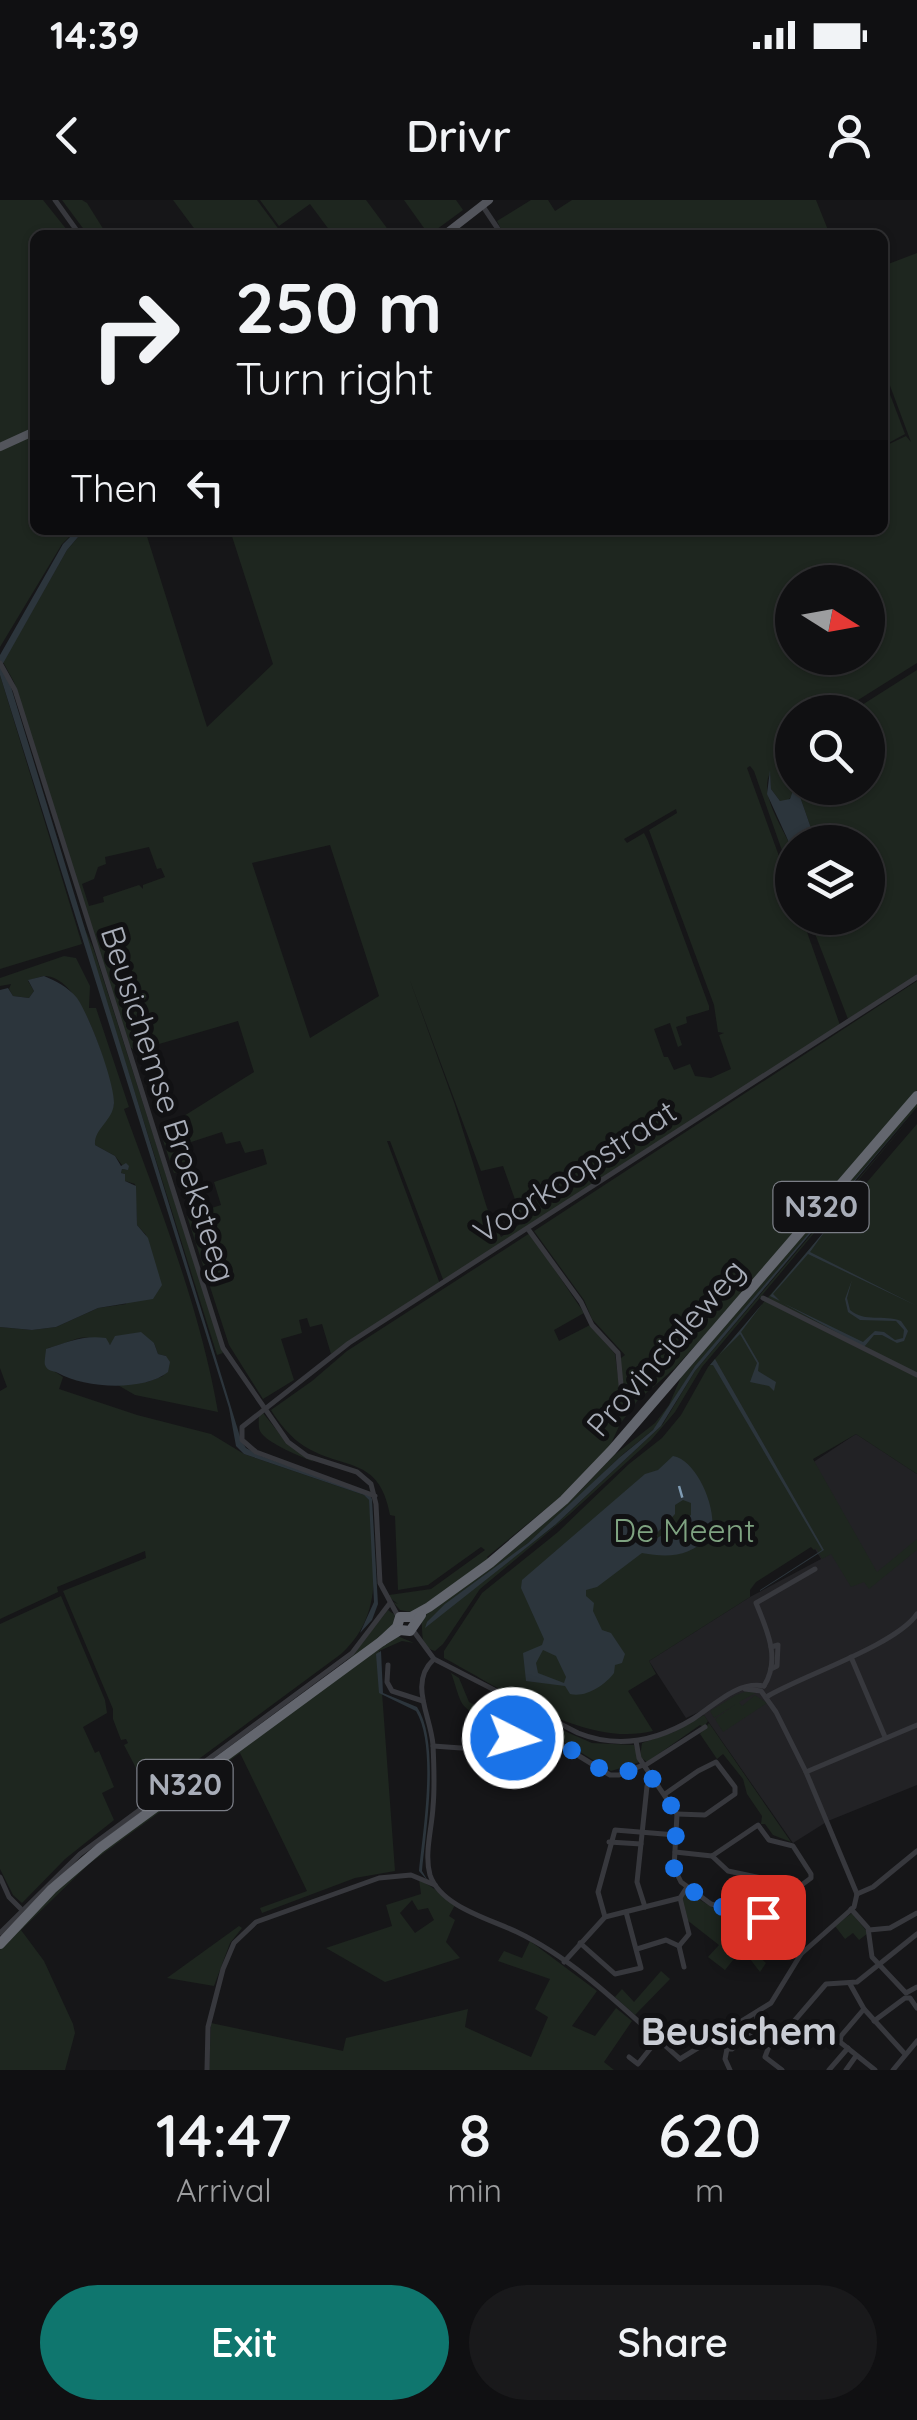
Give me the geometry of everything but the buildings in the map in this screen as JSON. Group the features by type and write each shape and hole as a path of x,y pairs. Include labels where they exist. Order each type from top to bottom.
{"highway":[{"name":"Provincialeweg","path":"0,1944 52,1888 100,1848 525,1535 580,1484 917,1096"}],"main road":[{"path":"450,230 485,203"},
{"path":"0,447 30,432"}],"street":[{"path":"55,200 76,230"},
{"path":"485,203 499,230"},
{"name":"Beusichemse Broeksteeg","path":"1,665 15,690 222,1348 280,1434 298,1451 363,1475 375,1496"},
{"name":"Voorkoopstraat","path":"262,1410 349,1343 917,977"},
{"path":"528,1228 592,1325 618,1353 622,1395"},
{"path":"763,1298 917,1375"},
{"path":"262,1410 242,1427 242,1440 248,1448 375,1496 380,1577 390,1603 434,1660 585,1736 608,1742 636,1741 674,1730 743,1690 762,1689"},
{"path":"762,1689 771,1669 771,1646 756,1602 815,1569"},
{"path":"0,1933 102,1836 352,1653 390,1603"},
{"path":"768,1696 852,1657 900,1630 917,1614"},
{"path":"852,1657 885,1738"},
{"path":"434,1660 421,1678 433,1746 428,1866 435,1885"},
{"path":"388,1665 387,1682 392,1691 423,1700"},
{"path":"678,2068 680,2059 774,2000 801,1954 857,1902 806,1772 762,1689"},
{"path":"528,1733 526,1722 536,1712"},
{"path":"806,1772 917,1725"},
{"path":"433,1746 475,1749 528,1733 545,1733 610,1775 619,1775 644,1766 705,1727"},
{"path":"636,1741 644,1766 677,1814 676,1876 718,1907 765,1918 801,1954"},
{"path":"666,1794 716,1762 735,1787 735,1794 710,1813 677,1814"},
{"path":"645,1906 637,1882 647,1786 655,1780"},
{"path":"712,1856 758,1825 769,1840 788,1843 811,1878 784,1898 771,1896"},
{"path":"605,1917 598,1892 615,1830 676,1835"},
{"path":"610,1842 641,1844"},
{"path":"857,1894 873,1886 917,1850"},
{"path":"675,1852 712,1856 728,1871 771,1880 765,1918"},
{"path":"207,2070 208,2027 223,1969 234,1944 256,1922 379,1878 411,1875 435,1885 459,1906 532,1940 680,2059"},
{"path":"0,1877 9,1897 21,1909"},
{"path":"564,1962 605,1917 680,1898 687,1887"},
{"path":"678,1946 689,1934 680,1898"},
{"path":"852,1909 869,1930 870,1954 878,1964 906,1993 917,1987"},
{"path":"580,1943 615,1974 641,1968 626,1912"},
{"path":"869,1930 890,1928 917,1913"},
{"path":"771,2042 790,2029 826,1984 859,1981 917,1934"},
{"path":"637,1949 666,1940 678,1946 684,1967"},
{"path":"850,1984 864,2009 905,2054"},
{"path":"874,2021 908,1997 917,2008"},
{"path":"864,2009 840,2038 875,2070"},
{"path":"756,2012 758,2027 771,2042"},
{"path":"727,2049 758,2027"},
{"path":"718,2038 727,2049"},
{"path":"628,2056 638,2064 658,2039"},
{"path":"892,2070 917,2041"},
{"path":"771,2042 765,2057 782,2070"},
{"path":"829,2070 848,2048"},
{"path":"727,2049 725,2059 730,2070"},
{"path":"846,2070 857,2056"}],"shaded area":[{"path":"72,535 80,535 67,550 1,667 11,687 241,1440 246,1448 261,1456 370,1495 372,1499 378,1604 372,1620 360,1633 374,1602 369,1500 244,1454 236,1446 229,1408 0,675 0,655 63,544"},
{"path":"770,770 775,805 803,805 810,825 781,825 767,794"},
{"path":"44,976 77,998 94,1034 114,1103 95,1145 115,1156 121,1166 129,1166 121,1173 125,1174 125,1181 136,1186 137,1225 148,1238 162,1285 153,1299 98,1308 56,1327 32,1330 0,1327 0,990 8,988 13,996 29,998 34,991 28,980"},
{"path":"917,1107 695,1371 661,1426 555,1525 425,1628 445,1604 528,1543 653,1430 695,1366"},
{"path":"828,1227 810,1252 917,1306 808,1254 773,1294 780,1301 770,1296"},
{"path":"852,1280 847,1298 850,1310 862,1316 901,1321 908,1331 904,1341 897,1343 874,1335 864,1347 783,1303 863,1342 875,1331 895,1340 903,1338 904,1330 896,1321 860,1320 848,1312 845,1299"},
{"path":"763,1303 741,1332 759,1363 758,1371 776,1382 774,1391 750,1382 757,1363 740,1334 719,1355"},
{"path":"141,1332 154,1343 158,1354 170,1362 168,1372 144,1383 98,1385 69,1378 45,1365 46,1349 90,1337 106,1338 110,1345 115,1336"},
{"path":"715,1359 824,1550 760,1591 822,1550 710,1365"},
{"path":"856,1434 917,1474 917,1785 828,1821 793,1843 701,1711 686,1718 649,1661 750,1597 821,1559 777,1486"},
{"name":"De Meent","path":"673,1456 691,1467 709,1503 710,1536 678,1554 642,1553 597,1587 586,1590 602,1630 611,1633 625,1654 606,1682 576,1695 570,1694 565,1686 526,1681 523,1653 542,1645 544,1639 521,1588 522,1580 645,1474 658,1470","holes":["683,1500 691,1503 691,1515 656,1539 655,1535 675,1514 675,1505","543,1650 556,1656 566,1677 564,1683 538,1673 536,1663"]},
{"path":"381,1651 383,1693 417,1707 428,1741 430,1786 422,1871 428,1881 419,1871 427,1789 426,1745 416,1711 379,1693 376,1654"}],"green space":[{"path":"0,200 43,200 67,230 30,230 30,535 71,535 0,647"},
{"path":"62,200 87,203 104,230 84,230"},
{"path":"173,200 257,200 279,230 195,230"},
{"path":"260,200 366,200 388,230 329,230 310,204 279,226"},
{"path":"404,200 456,200 463,210 436,230 425,230"},
{"path":"531,200 548,200 555,211 572,200 816,200 828,230 502,230 497,221"},
{"path":"917,253 917,663 866,695 775,695 775,794 770,773 767,791 780,825 775,825 775,831 754,771 750,766 747,768 775,845 775,935 808,935 840,1025 444,1282 387,1141 440,1284 331,1354 322,1324 310,1327 307,1318 299,1320 302,1333 281,1339 294,1380 263,1399 229,1345 187,1216 221,1205 214,1182 267,1164 263,1149 245,1153 240,1141 226,1144 222,1132 185,1144 190,1168 174,1173 160,1131 254,1072 238,1021 135,1051 129,1046 73,880 14,682 3,662 67,550 80,535 147,535 207,727 273,664 232,535 888,535 888,445 906,436 911,442 888,380 888,264","holes":["676,809 677,813 649,830 714,1005 718,1032 724,1033 719,1035 731,1069 711,1078 695,1076 690,1064 674,1070 668,1057 664,1057 654,1029 670,1023 678,1047 682,1045 676,1027 687,1023 686,1017 709,1010 709,1006 644,833 627,843 624,839","330,845 379,996 310,1038 252,863","149,847 157,869 161,868 165,877 143,885 143,889 139,885 103,897 104,902 89,906 82,884 94,879 98,867 106,864 105,857","409,978 481,1171 503,1166 523,1222 501,1237 487,1208"]},
{"path":"888,389 905,434 888,443"},
{"path":"917,670 917,975 848,1019 816,935 885,935 885,825 810,825 803,805 885,805 885,695 878,695"},
{"path":"0,675 82,944 0,969"},
{"path":"80,918 94,950 223,1353 217,1355"},
{"path":"64,956 76,958 90,986 89,1008 96,1008 129,1107 124,1109 178,1259 201,1335 218,1412 135,1395 116,1384 147,1382 163,1376 166,1356 158,1354 154,1343 114,1338 112,1345 80,1338 48,1348 45,1365 63,1377 59,1389 211,1434 244,1454 369,1500 374,1583 365,1621 356,1638 341,1654 150,1795 124,1745 128,1743 126,1739 121,1740 113,1709 63,1591 146,1558 145,1551 57,1587 58,1592 0,1619 0,1391 7,1387 0,1368 0,1327 56,1327 98,1308 126,1304 146,1235 137,1225 135,1184 125,1181 125,1174 121,1173 126,1170 115,1156 95,1145 95,1134 114,1105 107,1071 82,1008 58,980 44,976 28,981 34,991 29,998 13,996 11,984 0,986 0,978"},
{"path":"917,981 917,1090 724,1314 674,1369 638,1400 610,1446 570,1489 487,1557 489,1560 416,1613 400,1610 390,1598 381,1579 389,1595 431,1589 485,1550 481,1547 428,1585 398,1590 395,1516 390,1515 378,1482 358,1467 304,1446 285,1430 271,1410 347,1351 530,1233 584,1313 554,1330 559,1341 590,1325 615,1354 620,1392 621,1358 625,1355 592,1319 584,1300 534,1231"},
{"path":"917,1099 917,1107 693,1369 659,1425 485,1579 553,1527 663,1424 695,1371 917,1110 702,1367 675,1412 651,1440 570,1514 480,1589 443,1644 435,1651 429,1649 420,1617 580,1491 613,1456 655,1423 669,1405 681,1377"},
{"path":"917,1124 917,1474 856,1434 813,1459 877,1572 917,1539 917,1550 869,1589 864,1582 851,1587 831,1554 822,1559 816,1548 811,1547 756,1582 750,1597 649,1661 656,1674 628,1691 653,1731 627,1734 572,1724 444,1658 444,1651 482,1593 558,1532 662,1438 681,1415 708,1367"},
{"path":"259,1413 287,1443 314,1462 264,1436 259,1429"},
{"path":"61,1596 105,1700 107,1713 83,1727 95,1753 99,1751 114,1787 102,1793 114,1820 65,1859 22,1903 13,1895 0,1869 0,1624"},
{"path":"388,1610 395,1615 392,1630 347,1661"},
{"path":"395,1635 414,1643 402,1641 379,1651 395,1871 355,1878 262,1913 260,1908 307,1891 240,1753 89,1864 21,1930 44,1961 75,2033 65,2070 0,2070 0,1947 83,1863"},
{"path":"451,1673 459,1678 469,1702 485,1710 516,1716 521,1725 539,1720 592,1743 634,1745 640,1762 611,1771 541,1728 517,1728 514,1719 481,1717 462,1703"},
{"path":"750,1690 756,1693 739,1702 742,1706 755,1695 767,1703 723,1732 715,1719 736,1704 714,1718 710,1711"},
{"path":"704,1715 708,1721 704,1727 700,1725 647,1762 640,1757 642,1743 674,1732"},
{"path":"709,1723 791,1842 773,1835 761,1824 762,1816 747,1794 743,1779 723,1754 717,1759 700,1734"},
{"path":"419,1879 456,1903 449,1916 455,1920 446,1942 460,1958 385,1982 326,1948 392,1926 386,1905 421,1894","holes":["412,1900 418,1910 428,1908 434,1920 415,1933 400,1913"]},
{"path":"687,1892 715,1909 734,1913 741,1950 725,1970 708,1957 719,1945 687,1920 681,1900"},
{"path":"852,1913 868,1933 859,1940 853,1933 845,1939 835,1926"},
{"path":"738,1914 761,1918 768,1924 755,1937 761,1943 753,1951 766,1963 760,1972 743,1950"},
{"path":"239,1926 242,1928 230,1943 214,1986 167,1978"},
{"path":"530,1941 597,1991 572,2026 595,2036 616,2008 632,2021 604,2062 614,2070 209,2070 211,2023 343,2051 346,2038 468,2009 465,2027 531,2057 548,2017 535,2009 550,1979 498,1961 504,1951 522,1958"},
{"path":"661,1971 670,1979 635,2015 615,1997 622,1989 634,2002"}],"ferry route":[{"path":"679,1486 683,1500"}],"district":[{"name":"Beusichem","path":"739,2032"}],"route":[{"path":"513,1738 545,1733 610,1775 643,1765 677,1814 674,1868 680,1882 718,1907 763,1917"}]}
